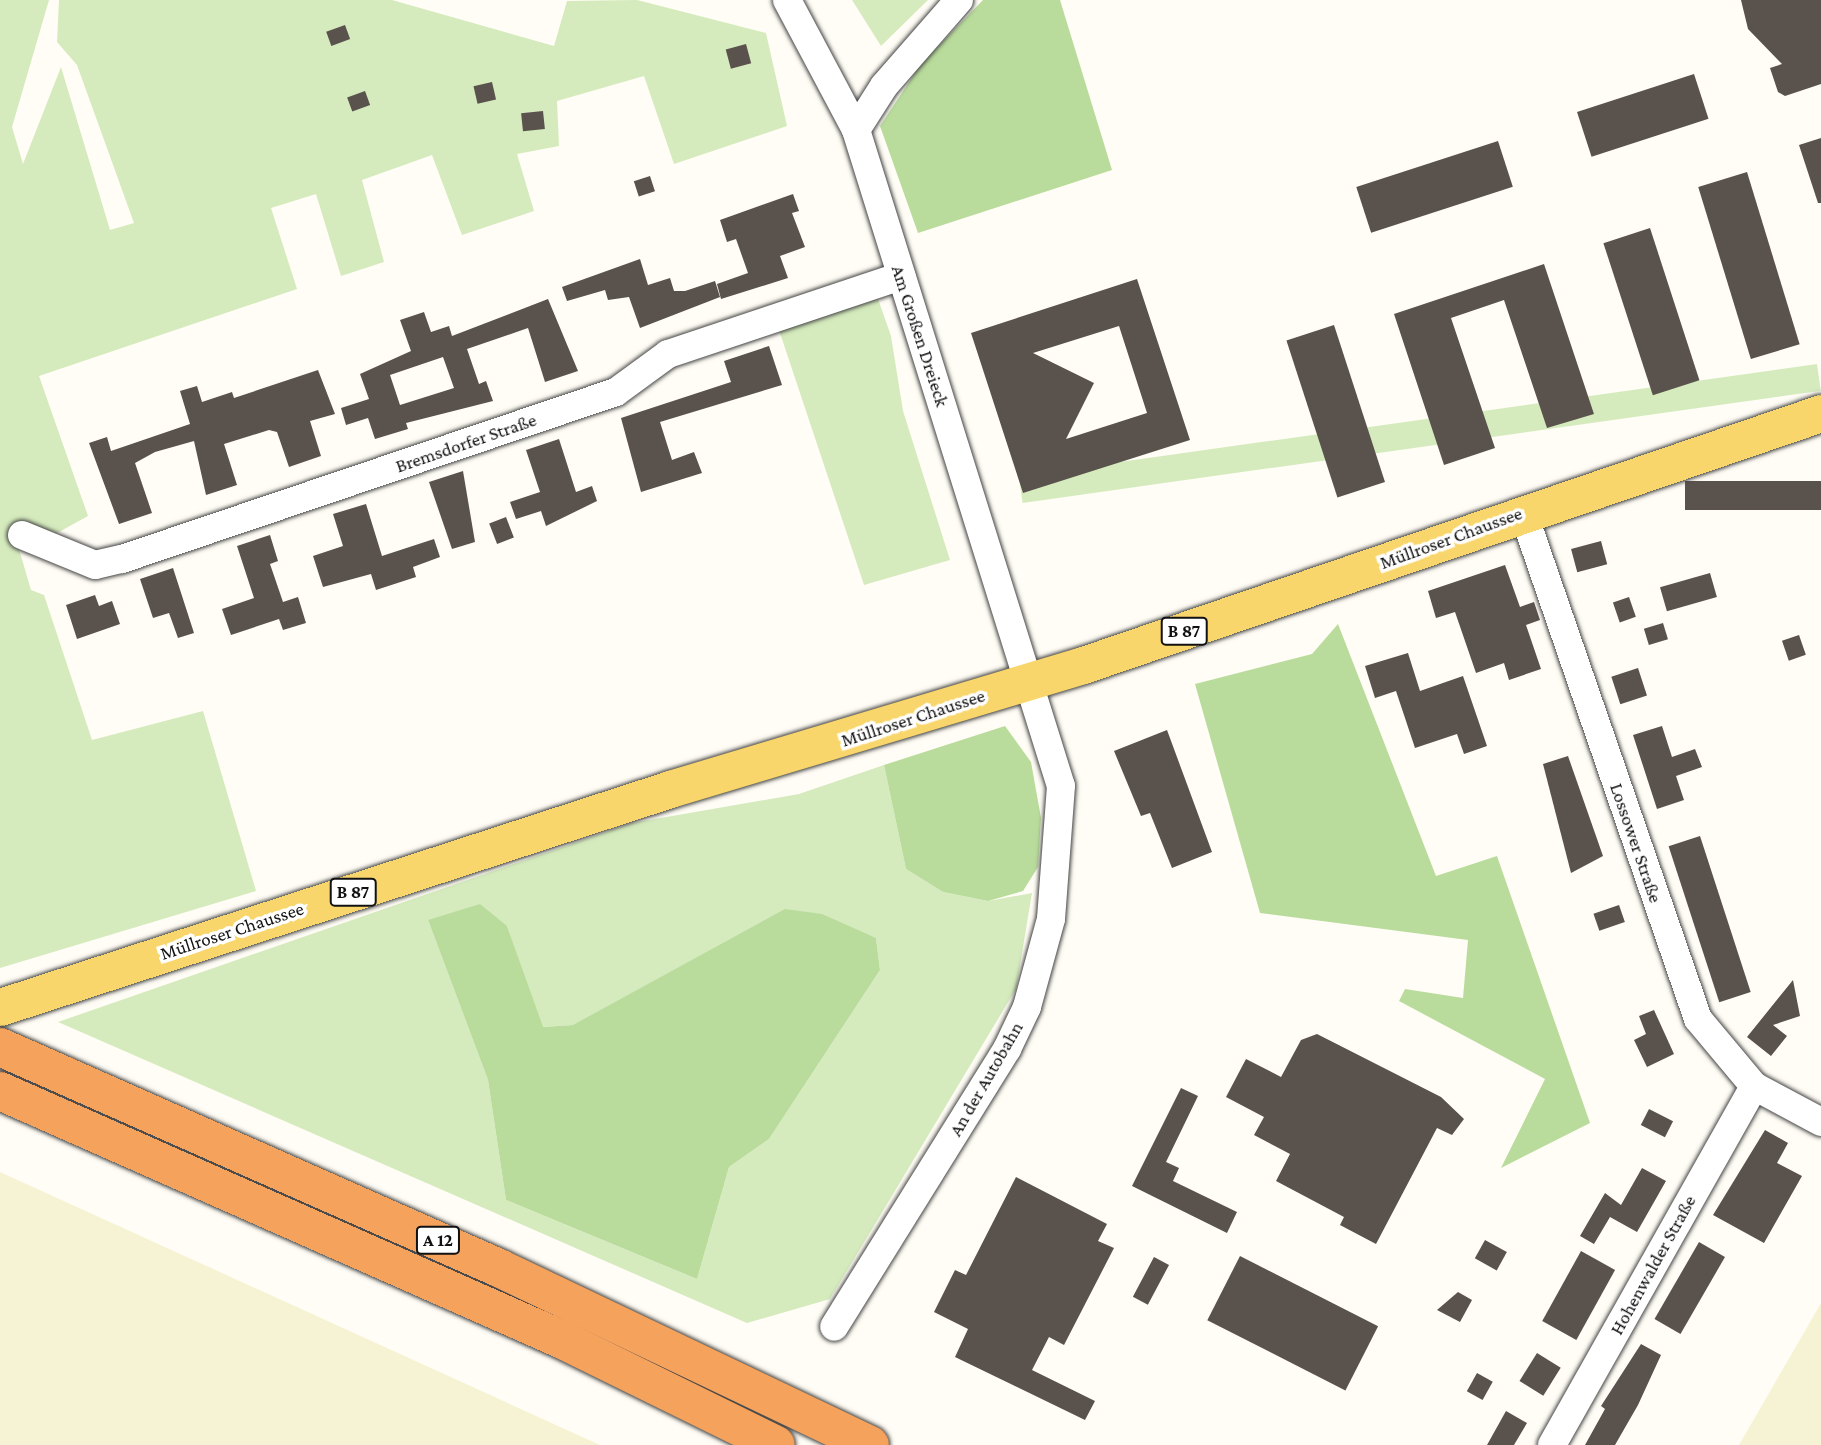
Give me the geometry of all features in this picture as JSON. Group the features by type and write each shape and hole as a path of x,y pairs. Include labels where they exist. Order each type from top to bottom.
{"highway":[{"name":"A 12","path":"0,1048 499,1268 870,1445"},
{"name":"A 12","path":"0,1091 563,1340 776,1445"}],"main road":[{"name":"Müllroser Chaussee","path":"0,1007 670,789 1033,681 1523,512 1821,413"}],"street":[{"name":"Am Großen Dreieck","path":"787,0 856,130 1033,681"},
{"path":"856,130 884,86 959,0"},
{"name":"Bremsdorfer Straße","path":"22,535 95,565 122,559 616,392 668,354 901,276"},
{"name":"Lossower Straße","path":"1523,512 1691,1003 1710,1036 1754,1086 1821,1122"},
{"name":"An der Autobahn","path":"834,1327 1007,1049 1042,963 1057,876 1061,786 1033,681"},
{"name":"Hohenwalder Straße","path":"1552,1445 1754,1086"}],"shaded area":[{"path":"0,1172 600,1445 0,1445"},
{"path":"1821,1303 1821,1445 1739,1445"}],"green space":[{"path":"0,0 49,0 12,127 23,164 61,67 110,230 134,223 77,65 57,42 59,0 392,0 554,46 567,1 637,0 766,33 787,126 674,164 644,76 557,101 559,146 517,154 534,211 462,235 432,155 362,180 384,262 341,276 316,194 271,208 297,289 39,376 88,516 48,538 16,539 31,590 44,595 92,740 203,711 256,891 0,968"},
{"path":"852,0 928,0 881,46"},
{"path":"983,0 1060,0 1112,170 918,233 880,126 921,64"},
{"path":"878,299 891,336 903,411 950,560 864,585 779,330"},
{"path":"1817,364 1821,391 1023,503 1019,476"},
{"path":"1338,624 1436,876 1497,856 1590,1123 1501,1168 1545,1079 1399,1001 1405,989 1463,998 1468,940 1260,913 1195,684 1312,654"},
{"path":"1005,726 1031,762 1041,818 1038,867 1023,891 988,901 943,892 906,869 884,765"},
{"path":"884,765 906,869 943,892 988,901 1032,893 1016,989 830,1299 747,1323 58,1022 632,823 799,794","holes":["428,920 507,926 542,1027 573,1025 876,938 880,970 769,1139 729,1167 697,1279 506,1200 488,1080"]},
{"path":"480,904 507,926 543,1027 573,1025 785,909 822,914 876,938 880,970 769,1139 729,1167 697,1279 506,1200 488,1080 428,920"}],"building":[{"path":"1741,0 1821,0 1821,84 1785,96 1778,92 1770,68 1782,64 1748,29"},
{"path":"345,25 350,39 331,46 326,32"},
{"path":"746,44 751,63 731,69 726,49"},
{"path":"1694,74 1709,119 1592,157 1577,112"},
{"path":"492,82 496,100 478,104 473,86"},
{"path":"365,91 370,105 352,112 347,97"},
{"path":"543,111 545,129 523,131 521,113"},
{"path":"1821,138 1821,203 1818,203 1799,145"},
{"path":"1498,141 1513,187 1371,233 1356,187"},
{"path":"1747,172 1800,344 1751,359 1698,187"},
{"path":"650,176 655,191 639,196 634,181"},
{"path":"793,194 799,211 792,213 805,247 780,256 788,278 721,299 717,284 748,273 736,239 727,242 720,220"},
{"path":"1650,228 1699,380 1653,395 1603,243"},
{"path":"640,259 648,285 670,278 674,291 685,291 715,281 720,297 640,328 629,297 608,300 605,290 567,301 562,287"},
{"path":"1544,264 1594,414 1547,428 1504,300 1451,318 1495,448 1444,465 1394,314"},
{"path":"1137,279 1190,440 1023,493 971,333","holes":["1119,326 1147,413 1066,439 1094,383 1033,353"]},
{"path":"548,299 578,371 545,382 528,328 467,349 479,384 486,381 493,401 406,423 408,429 375,439 368,418 346,425 341,408 369,399 360,374 411,351 400,320 424,312 431,332 449,326 452,336","holes":["443,357 454,388 400,405 390,375"]},
{"path":"1334,325 1385,482 1337,497 1286,340"},
{"path":"769,346 782,385 660,422 672,460 694,452 702,473 641,492 621,418 731,382 724,361"},
{"path":"318,370 335,414 310,421 321,456 289,467 277,432 269,430 224,444 237,485 206,495 194,441 155,452 135,463 152,513 119,524 89,443 107,437 111,451 190,424 180,391 197,386 202,402 232,392 234,398"},
{"path":"559,439 576,492 592,486 597,501 546,526 541,511 516,519 510,502 540,492 526,450"},
{"path":"463,471 475,542 452,549 429,482"},
{"path":"1685,481 1821,481 1821,510 1685,510"},
{"path":"366,504 382,556 434,539 440,557 413,567 416,577 376,590 371,574 323,587 313,556 343,546 333,514"},
{"path":"506,517 514,538 497,544 489,523"},
{"path":"270,535 278,561 270,564 283,602 298,597 306,623 283,630 279,619 231,635 222,609 254,598 237,546"},
{"path":"1601,541 1607,564 1577,572 1571,549"},
{"path":"1505,565 1520,607 1534,602 1540,620 1526,625 1541,669 1509,680 1504,663 1476,673 1455,612 1436,618 1428,591"},
{"path":"173,568 194,633 178,638 169,613 153,618 140,579"},
{"path":"1710,573 1717,597 1667,611 1660,587"},
{"path":"95,595 99,606 112,601 120,624 77,639 66,605"},
{"path":"1629,597 1636,617 1620,622 1613,603"},
{"path":"1663,623 1668,639 1649,645 1644,629"},
{"path":"1799,635 1806,655 1789,661 1782,641"},
{"path":"1408,653 1420,691 1463,676 1487,746 1464,754 1457,734 1415,748 1396,691 1375,698 1365,666"},
{"path":"1638,668 1647,696 1620,704 1611,677"},
{"path":"1662,726 1672,757 1695,749 1702,767 1676,776 1684,800 1657,809 1633,735"},
{"path":"1167,730 1212,852 1172,868 1150,813 1141,816 1114,751"},
{"path":"1568,756 1603,856 1571,873 1543,764"},
{"path":"1700,836 1751,992 1719,1002 1669,846"},
{"path":"1619,905 1625,922 1599,931 1593,914"},
{"path":"1793,980 1800,1016 1773,1025 1787,1036 1771,1056 1747,1037"},
{"path":"1654,1010 1674,1054 1647,1067 1634,1040 1646,1034 1639,1016"},
{"path":"1317,1034 1441,1097 1464,1119 1452,1135 1437,1128 1376,1244 1340,1225 1344,1217 1276,1181 1290,1154 1254,1135 1264,1117 1226,1097 1246,1059 1281,1077 1301,1040"},
{"path":"1181,1088 1198,1096 1166,1162 1179,1168 1173,1181 1237,1212 1227,1233 1132,1186"},
{"path":"1649,1109 1673,1121 1665,1137 1641,1125"},
{"path":"1765,1130 1788,1143 1777,1163 1802,1176 1764,1243 1713,1215"},
{"path":"1642,1168 1666,1181 1637,1232 1610,1217 1594,1244 1580,1236 1605,1193 1621,1205"},
{"path":"1016,1177 1107,1224 1098,1241 1114,1248 1064,1345 1049,1337 1032,1370 1095,1401 1085,1420 955,1357 968,1329 934,1312 955,1270 966,1275"},
{"path":"1485,1240 1507,1252 1497,1270 1475,1258"},
{"path":"1699,1242 1725,1257 1680,1334 1654,1319"},
{"path":"1581,1251 1615,1270 1576,1340 1542,1321"},
{"path":"1240,1256 1378,1326 1345,1391 1207,1320"},
{"path":"1154,1257 1169,1265 1148,1305 1133,1297"},
{"path":"1458,1292 1472,1300 1460,1322 1437,1310"},
{"path":"1641,1344 1661,1355 1638,1405 1615,1445 1585,1445 1605,1409 1601,1406"},
{"path":"1537,1353 1561,1368 1543,1396 1520,1381"},
{"path":"1477,1373 1493,1382 1483,1400 1467,1391"},
{"path":"1506,1411 1527,1423 1514,1445 1487,1445"}]}
